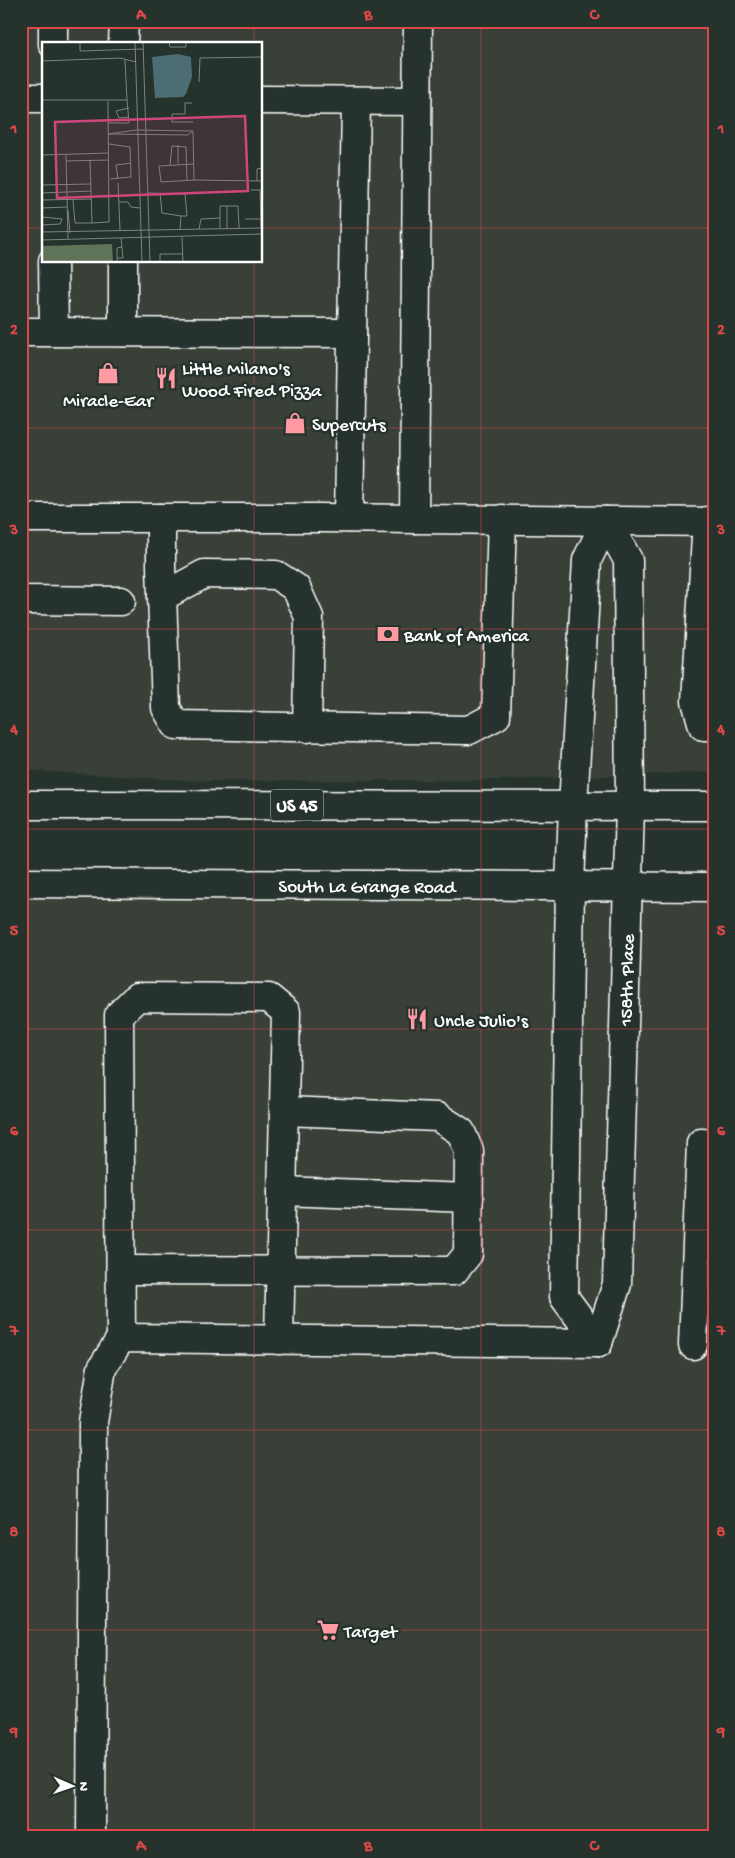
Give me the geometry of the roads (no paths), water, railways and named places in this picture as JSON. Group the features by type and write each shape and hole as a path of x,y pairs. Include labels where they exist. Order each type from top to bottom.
{"main road":[{"path":"53,21 53,42"},
{"path":"123,42 124,21"},
{"path":"414,519 418,21"},
{"path":"21,98 42,98"},
{"path":"262,100 417,101"},
{"path":"349,518 356,101"},
{"path":"54,262 54,332"},
{"path":"123,262 124,332"},
{"path":"21,332 352,333"},
{"path":"21,518 349,518 711,522 696,701 703,726 714,726"},
{"path":"161,518 166,708 176,726 469,730 496,716 502,519"},
{"path":"598,1343 564,1297 570,886 573,806 587,560 606,521"},
{"name":"158th Place","path":"598,1343 617,1284 626,887 630,805 628,560 606,521"},
{"path":"162,596 204,574 276,575 296,588 309,617 308,728"},
{"path":"21,600 121,601"},
{"name":"US 45","path":"21,805 714,806"},
{"name":"South La Grange Road","path":"21,883 714,887"},
{"path":"91,1837 93,1422 102,1368 121,1338 119,1015 137,997 269,998 286,1012 279,1340"},
{"path":"121,1270 454,1271 468,1254 469,1151 461,1132 438,1117 284,1111"},
{"path":"693,1345 705,1273 701,1143 714,1144"},
{"path":"282,1191 469,1198"},
{"path":"121,1338 598,1343"}],"place":[{"name":"Miracle-Ear","path":"108,373"},
{"name":"Little Milano's Wood Fired Pizza","path":"166,378"},
{"name":"Supercuts","path":"295,423"},
{"name":"Bank of America","path":"388,634"},
{"name":"Uncle Julio's","path":"417,1019"},
{"name":"Target","path":"328,1630"}]}
